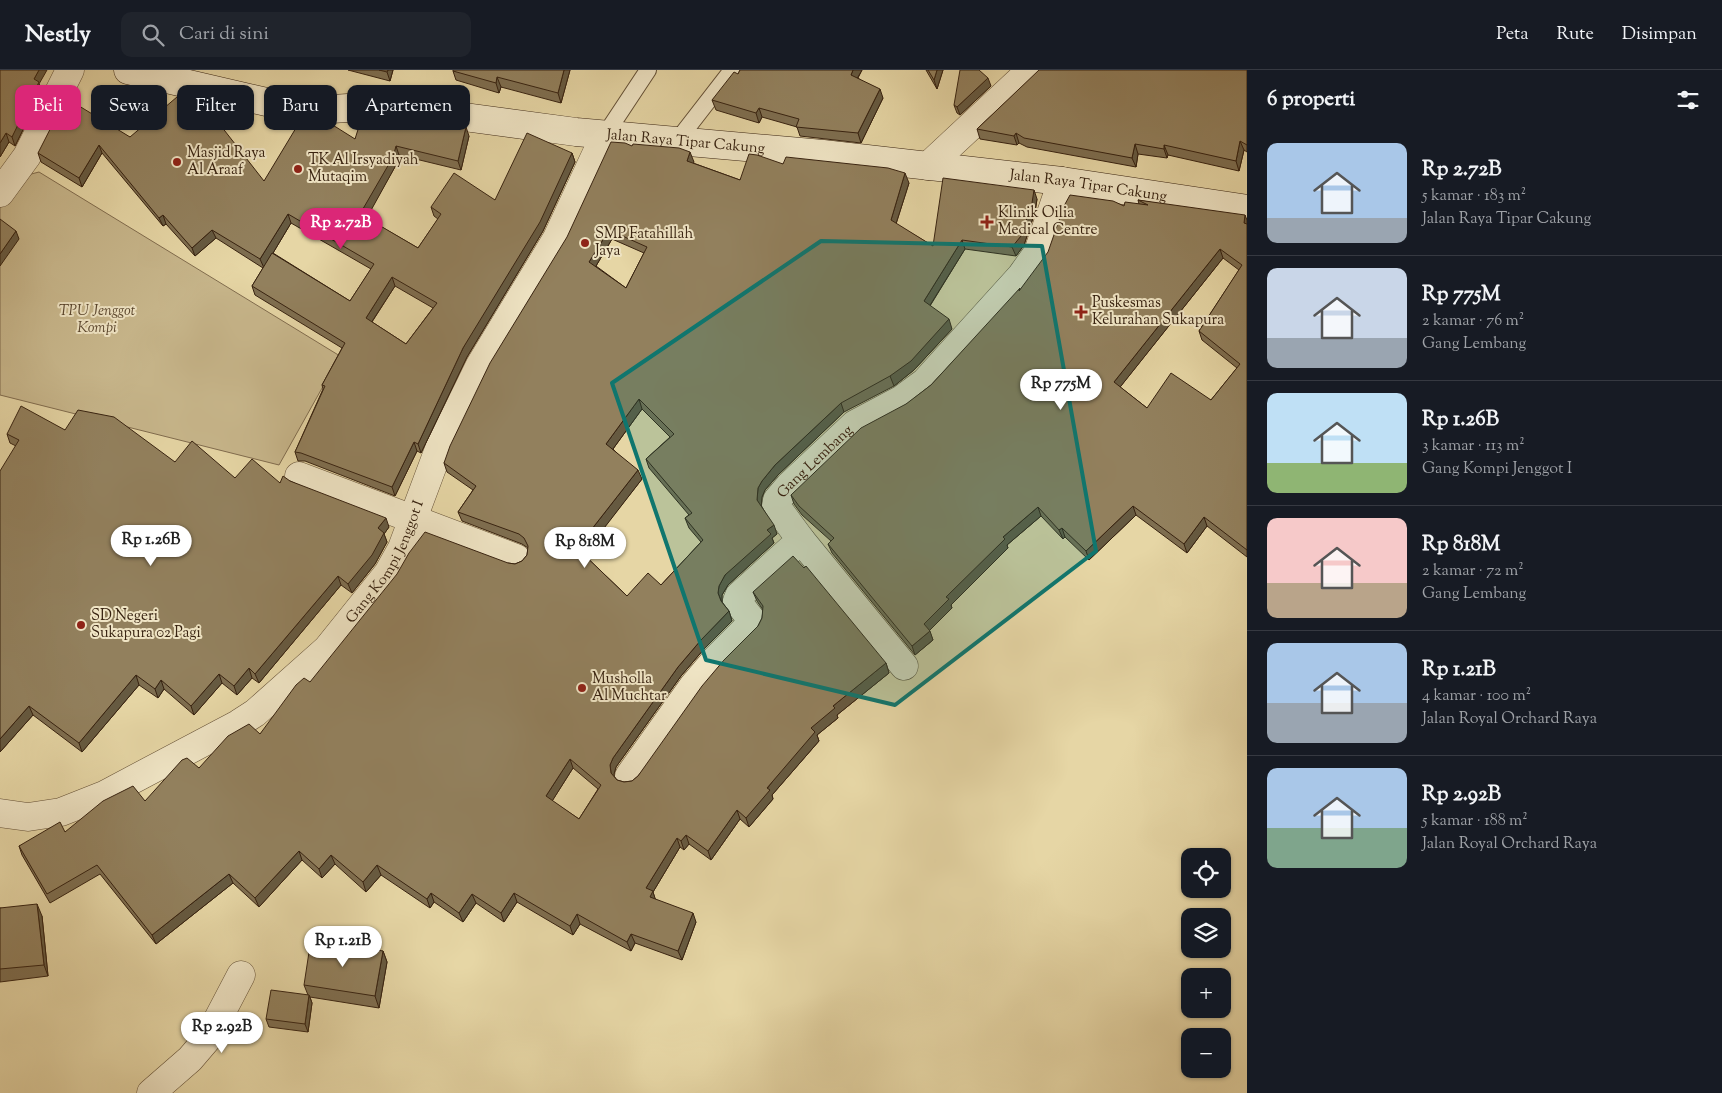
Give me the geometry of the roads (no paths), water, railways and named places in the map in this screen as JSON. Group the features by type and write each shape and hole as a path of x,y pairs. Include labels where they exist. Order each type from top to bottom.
{"street":[{"path":"0,193 27,156 70,70"},
{"name":"Jalan Raya Tipar Cakung","path":"128,70 171,75 310,112 382,106 606,135 823,154 1062,181 1247,209"},
{"path":"928,166 1031,70"},
{"name":"Gang Kompi Jenggot I","path":"0,813 28,817 60,812 104,795 232,728 255,713 327,649 388,573 402,548 439,450 480,365 558,238 606,135"},
{"name":"Gang Lembang","path":"904,666 801,540 776,506 777,500 789,486 854,424 902,399 925,382 976,323 1021,276 1038,252 1062,181"},
{"path":"299,476 346,492 412,520 516,558"},
{"path":"629,776 693,686 716,659 750,625 752,618 737,601 739,596 801,540"},
{"path":"151,1093 190,1059 208,1038 241,975"}],"lane":[{"path":"606,135 648,70"},
{"path":"677,141 732,70"}],"place":[{"name":"Masjid Raya Al Araaf","path":"177,162"},
{"name":"TK Al Irsyadiyah Mutaqim","path":"298,169"},
{"name":"Klinik Oilia Medical Centre","path":"987,222"},
{"name":"SMP Fatahillah Jaya","path":"585,243"},
{"name":"Puskesmas Kelurahan Sukapura","path":"1081,312"},
{"name":"SD Negeri Sukapura 02 Pagi","path":"81,625"},
{"name":"Musholla Al Muchtar","path":"582,688"}],"park label":[{"name":"TPU Jenggot Kompi","path":"97,320"}]}
